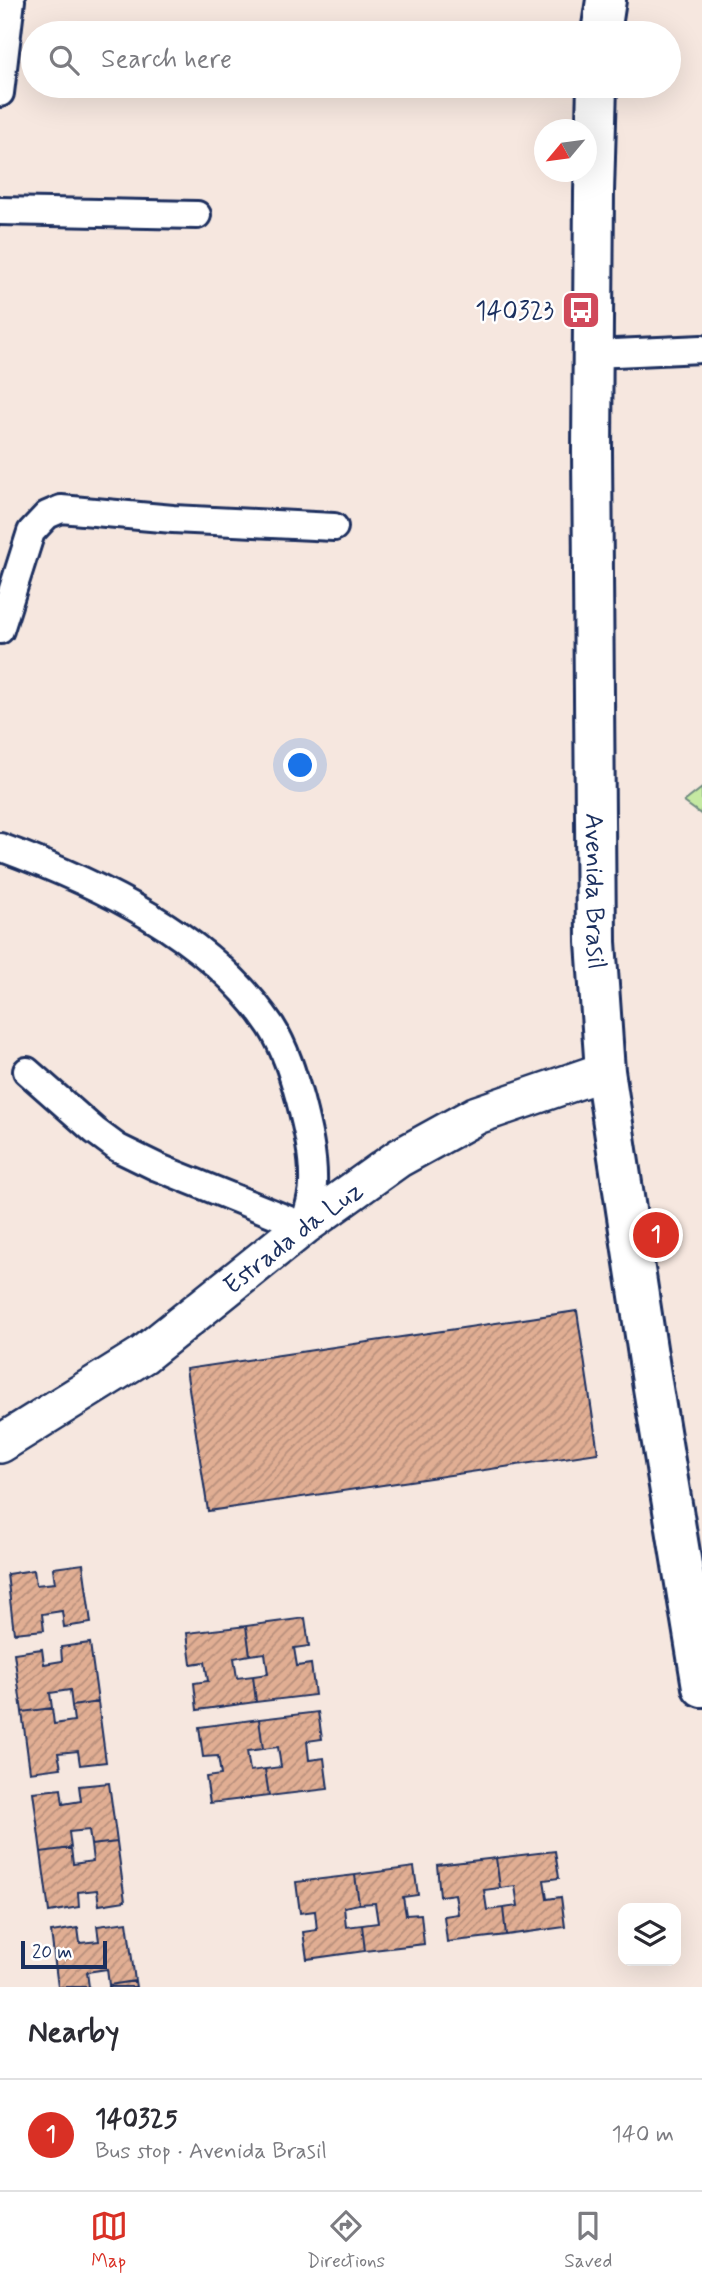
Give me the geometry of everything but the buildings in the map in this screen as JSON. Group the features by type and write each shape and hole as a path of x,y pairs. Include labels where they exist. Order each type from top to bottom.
{"main road":[{"path":"603,21 606,0"},
{"name":"Avenida Brasil","path":"597,98 593,192 592,464 596,943 605,1071 702,1687"},
{"name":"Estrada da Luz","path":"0,1444 144,1355 304,1226 399,1158 477,1115 605,1071"}],"street":[{"path":"0,93 11,0"},
{"path":"0,211 197,215"},
{"path":"593,354 702,349"},
{"path":"0,630 25,543 47,515 61,509 173,519 334,527"},
{"path":"0,847 55,867 106,891 160,923 205,956 247,994 272,1028 293,1074 309,1133 313,1185 304,1226 156,1167 118,1148 27,1071"}],"green space":[{"path":"702,788 702,815 684,802"}],"place":[{"name":"140323","path":"581,310"},
{"name":"140325","path":"656,1235"}]}
